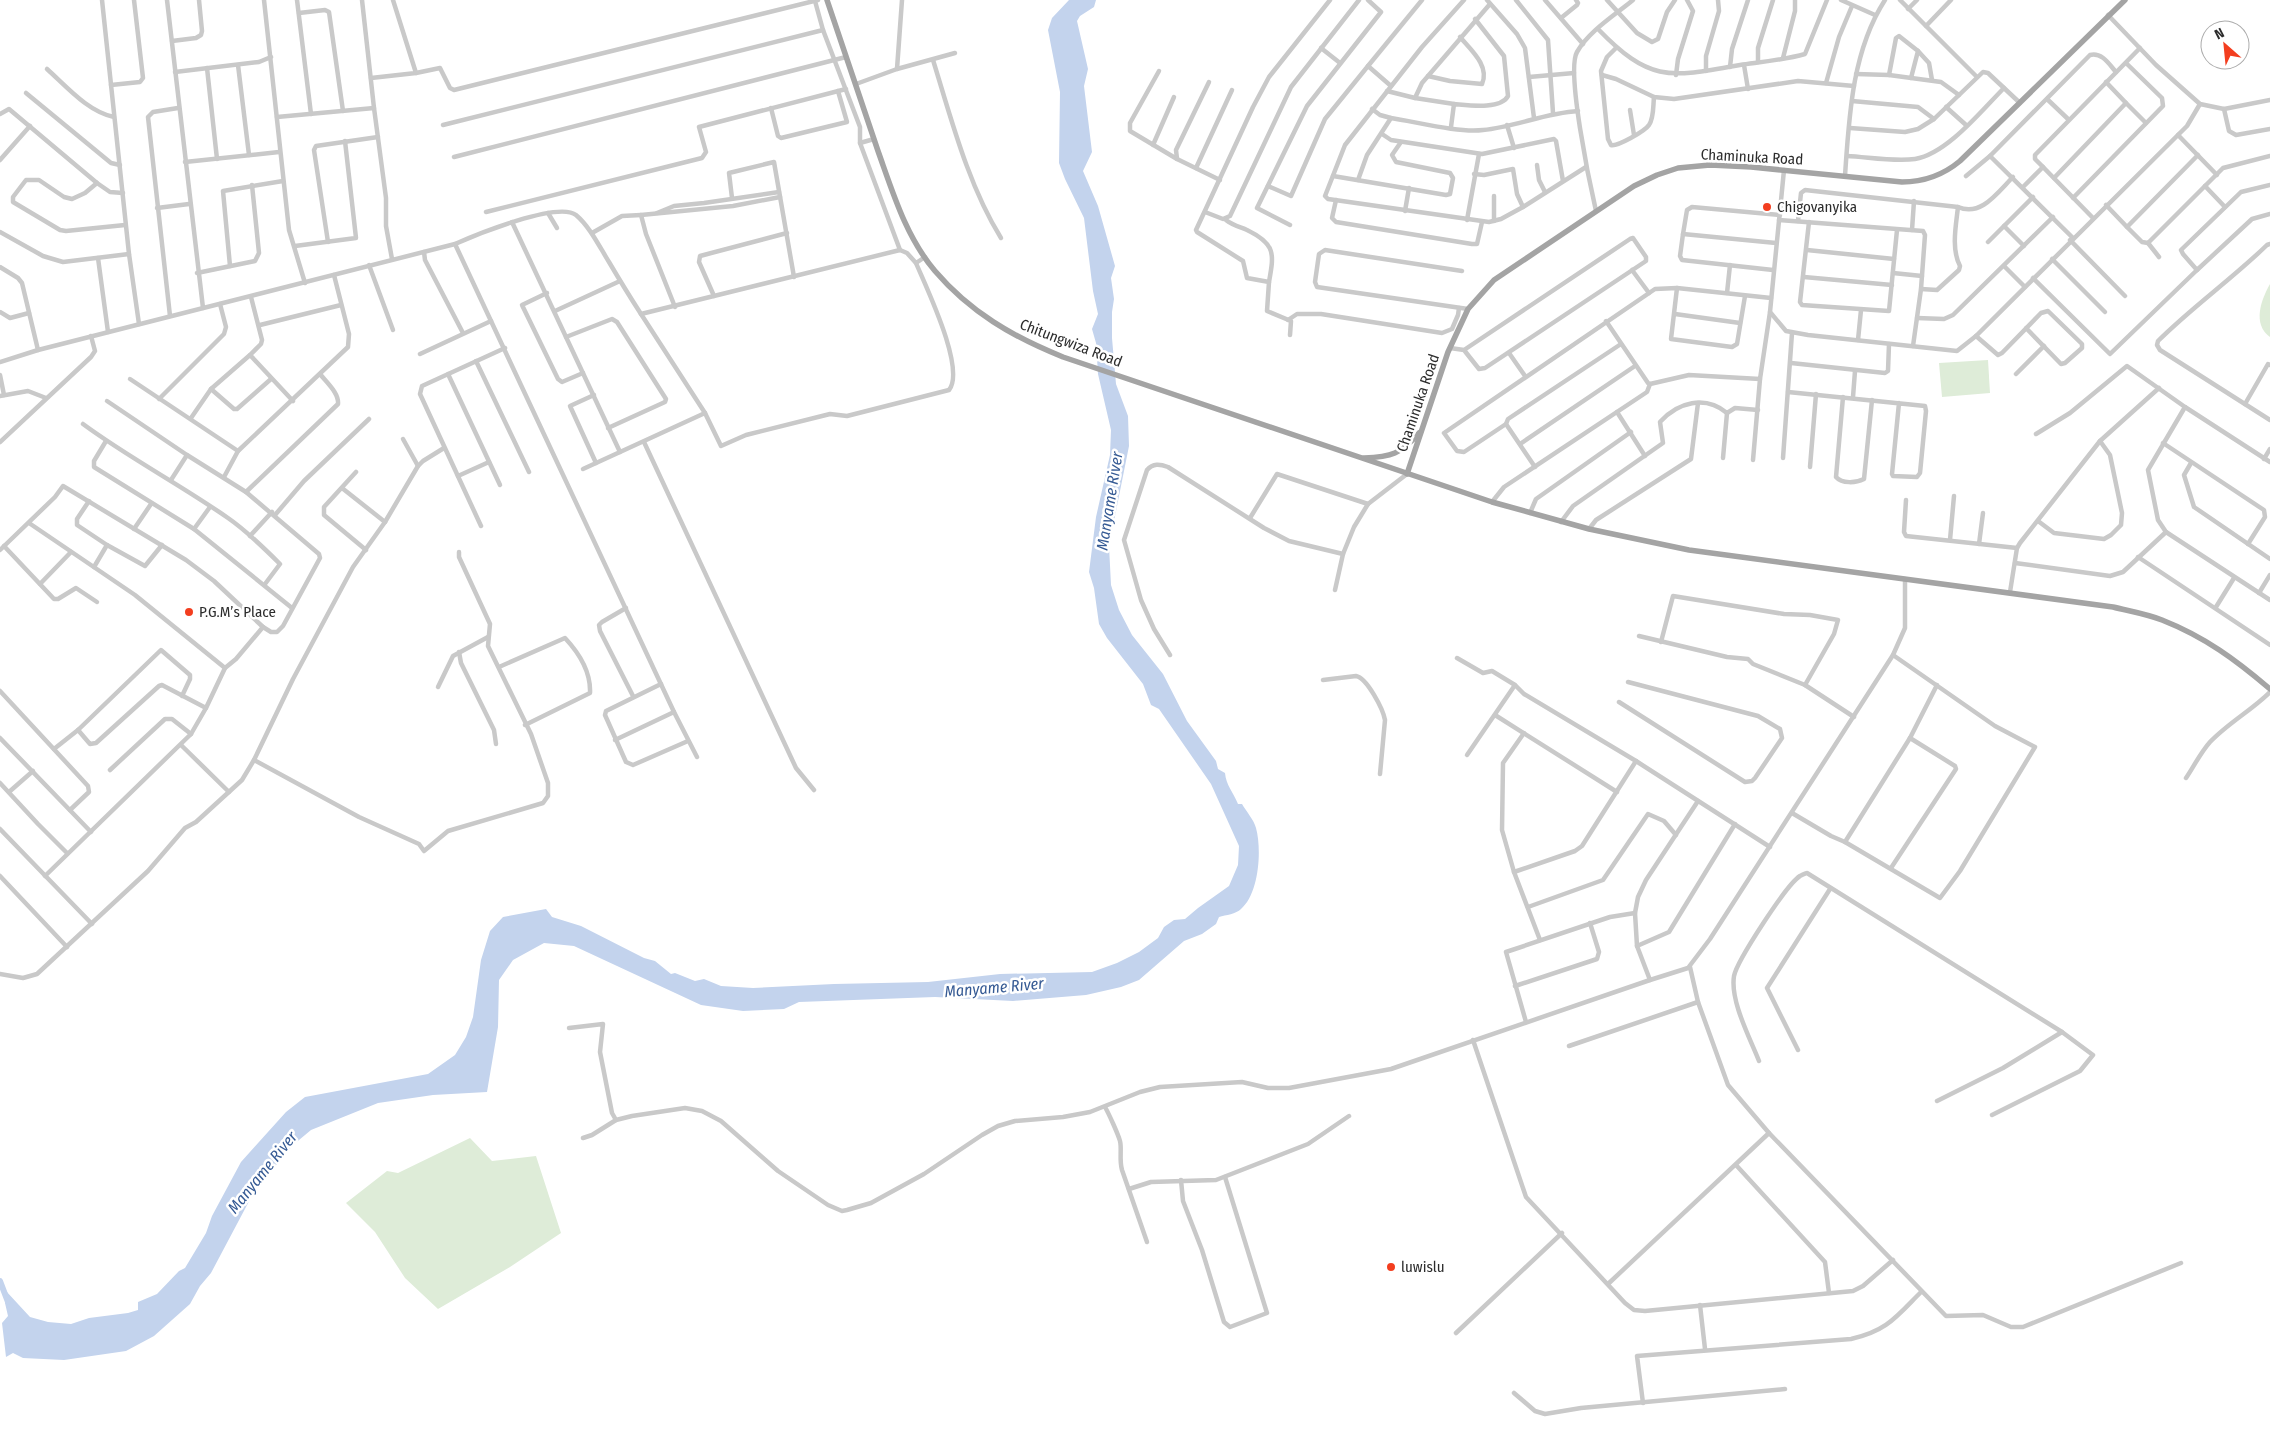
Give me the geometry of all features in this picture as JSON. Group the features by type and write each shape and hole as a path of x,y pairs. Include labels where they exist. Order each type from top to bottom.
{"main road":[{"name":"Chitungwiza Road","path":"827,0 903,218 925,257 934,270 964,301 996,325 1040,348 1407,474 1561,522 1689,550 2113,607 2161,619 2201,637 2231,656 2270,691"},
{"name":"Chaminuka Road","path":"1407,474 1450,348 1468,309 1494,280 1596,211 1640,183 1678,168 1697,166 1738,166 1911,182 1938,176 1960,161 2125,0"},
{"path":"1360,458 1384,457 1398,452 1405,448 1422,429"}],"street":[{"path":"102,0 125,225 139,324"},
{"path":"111,85 140,82 143,78 134,0"},
{"path":"167,0 189,204 203,308"},
{"path":"172,41 196,38 201,35 199,0"},
{"path":"264,0 290,230 305,283"},
{"path":"297,0 311,114"},
{"path":"362,0 386,198 386,226 392,259"},
{"path":"393,0 416,73"},
{"path":"897,70 902,0"},
{"path":"1270,282 1247,278 1243,260 1197,232 1197,227 1269,77 1330,0"},
{"path":"1226,220 1230,216 1290,87 1359,0"},
{"path":"1290,225 1257,208 1307,106 1381,12 1368,0"},
{"path":"1268,186 1289,197 1291,196 1325,119 1422,0"},
{"path":"1464,0 1422,47 1345,145 1325,196 1336,200 1405,211 1482,222 1494,221 1523,208 1586,167"},
{"path":"1518,0 1548,40 1552,75 1553,113"},
{"path":"1545,0 1583,44"},
{"path":"1561,18 1577,5 1576,0"},
{"path":"1607,0 1637,33 1650,42 1658,39 1667,12 1675,0"},
{"path":"1596,211 1586,167 1578,111 1574,58 1583,44 1598,29 1633,0"},
{"path":"1676,75 1678,59 1693,11 1687,0"},
{"path":"1706,71 1706,56 1719,11 1718,0"},
{"path":"1730,67 1732,49 1748,0"},
{"path":"1758,62 1758,48 1773,0"},
{"path":"1783,58 1795,11 1794,0"},
{"path":"1598,29 1616,48 1633,60 1650,69 1676,75 1806,53 1827,0"},
{"path":"1841,0 1875,15"},
{"path":"1846,176 1846,156 1856,74 1875,15 1885,0"},
{"path":"1900,0 1976,76"},
{"path":"1908,9 1917,0"},
{"path":"1926,26 1951,0"},
{"path":"0,362 91,336 455,244 512,222 548,213 567,212 575,214 592,233 620,281 705,413 722,446 746,435 830,414 847,416 949,390 953,380 947,340 916,263 900,250 860,143 860,127 823,30 817,1 454,90 450,88 440,68 416,73 371,78"},
{"path":"1415,98 1428,76 1489,2 1523,44 1534,118"},
{"path":"1826,83 1852,6"},
{"path":"299,13 325,10 329,12 343,111"},
{"path":"2108,15 2200,104 2224,110 2270,100"},
{"path":"1387,91 1415,98 1478,107 1506,100 1508,96 1504,56 1475,19"},
{"path":"443,125 823,30"},
{"path":"1888,75 1896,38 1899,36 1918,50 1929,63 1932,80"},
{"path":"1428,76 1450,81 1482,84 1485,74 1484,67 1460,37"},
{"path":"1321,48 1340,63"},
{"path":"1616,48 1603,64 1602,75 1609,142 1614,146 1634,136 1649,125 1654,97"},
{"path":"2093,218 2035,159 2036,152 2140,48"},
{"path":"1911,78 1918,50"},
{"path":"1966,176 1990,156 2090,55 2097,53 2116,72"},
{"path":"856,84 897,70 955,54"},
{"path":"175,72 259,62 271,57"},
{"path":"454,157 846,57"},
{"path":"933,60 960,143 987,215 1001,238"},
{"path":"2073,198 2163,106 2162,98 2126,63"},
{"path":"238,65 249,155"},
{"path":"1744,65 1748,89"},
{"path":"1368,66 1391,86"},
{"path":"207,68 217,159"},
{"path":"47,69 91,107 103,115 114,117"},
{"path":"1159,71 1129,129 1130,131 1177,159 1220,180"},
{"path":"1850,128 1905,132 1918,129 1934,119 1976,76 1983,72 1988,73 2020,103"},
{"path":"1529,77 1574,73"},
{"path":"1856,74 1888,75 1932,80 1941,82 1959,95"},
{"path":"1602,75 1616,79 1654,97 1684,99 1798,80 1854,86"},
{"path":"1177,159 1176,150 1209,82"},
{"path":"2106,82 2146,123"},
{"path":"1846,156 1915,159 1929,156 1941,148 2004,88"},
{"path":"486,212 702,158 706,153 699,127 846,89"},
{"path":"1196,168 1232,90"},
{"path":"771,108 778,136 781,138 847,122 838,91"},
{"path":"26,93 111,163 120,165"},
{"path":"1153,145 1174,97"},
{"path":"2047,99 2068,119"},
{"path":"1852,101 1918,107 1934,119"},
{"path":"2054,178 2126,103"},
{"path":"1451,127 1454,104"},
{"path":"1770,312 1786,330 1792,333 1957,351 1976,336 2071,239 2178,135 2194,117 2200,104"},
{"path":"1946,107 1966,125"},
{"path":"170,316 148,117 153,112 178,108"},
{"path":"277,117 374,108"},
{"path":"0,114 9,109 97,183 110,192 123,194"},
{"path":"1372,109 1380,115 1391,118 1483,130 1553,113 1578,111"},
{"path":"1630,110 1634,136"},
{"path":"2224,110 2229,131 2236,135 2270,129"},
{"path":"1358,180 1368,155 1391,118"},
{"path":"1507,125 1514,148"},
{"path":"0,160 30,126"},
{"path":"1382,134 1391,140 1478,154 1555,139 1564,180"},
{"path":"2178,135 2217,175"},
{"path":"328,242 314,150 320,144 378,137"},
{"path":"860,143 874,139"},
{"path":"295,246 353,239 357,236 345,141"},
{"path":"1333,176 1448,195 1451,193 1453,178 1447,172 1396,162 1392,155 1401,142"},
{"path":"185,162 280,152"},
{"path":"1467,220 1478,154"},
{"path":"2127,227 2198,155"},
{"path":"1990,156 2034,197 2125,296"},
{"path":"2148,243 2223,168 2270,156"},
{"path":"732,198 729,173 774,162 794,277"},
{"path":"1537,165 1545,192"},
{"path":"2023,187 2043,168"},
{"path":"1474,174 1484,175 1513,170 1517,194 1523,208"},
{"path":"1753,460 1760,379 1770,312 1784,170"},
{"path":"1798,221 1801,193 1805,190 1914,201 1975,210 1983,207 2013,177"},
{"path":"97,183 85,193 72,199 64,197 39,180 26,180 13,196 13,202 60,230 125,225"},
{"path":"230,266 223,191 283,181"},
{"path":"2196,270 2181,250 2241,192 2270,185"},
{"path":"198,273 255,261 258,258 252,186"},
{"path":"2205,186 2225,206"},
{"path":"1405,211 1409,188"},
{"path":"655,214 674,206 779,194"},
{"path":"592,233 622,216 734,206 779,194"},
{"path":"1494,196 1494,221"},
{"path":"1988,242 2034,197"},
{"path":"1336,200 1332,218 1336,222 1472,244 1477,244 1479,240 1482,222"},
{"path":"1912,230 1914,201"},
{"path":"157,208 189,204"},
{"path":"2106,205 2142,242 2148,243 2159,257"},
{"path":"1773,270 1682,260 1680,256 1687,210 1692,207 1798,221 1923,232 1925,235 1921,289 1913,346"},
{"path":"1921,289 1937,290 1959,270 1960,266 1956,259 1955,241 1958,207"},
{"path":"1205,212 1226,220 1265,241 1271,248 1274,257 1267,311 1288,320 1292,326 1290,334"},
{"path":"548,213 557,228"},
{"path":"2033,278 2110,354 2196,270 2252,219 2270,214"},
{"path":"641,215 646,234 675,307"},
{"path":"1917,318 1944,319 1953,315 2053,217"},
{"path":"512,222 620,452"},
{"path":"1809,222 1800,302 1802,305 1888,311 1897,230"},
{"path":"2004,226 2024,246"},
{"path":"0,232 43,256 63,262 129,254"},
{"path":"714,296 699,262 700,256 787,233"},
{"path":"1683,234 1776,243"},
{"path":"1450,348 1464,350 1622,243 1633,238 1646,257 1646,261 1509,353 1479,369 1464,350"},
{"path":"455,244 674,712 697,757"},
{"path":"2270,244 2207,299 2182,316 2158,341 2157,345 2160,350 2270,420"},
{"path":"641,314 900,250"},
{"path":"1462,271 1325,250 1319,254 1315,282 1317,287 1468,309"},
{"path":"1807,250 1894,259"},
{"path":"424,252 425,260 463,333"},
{"path":"916,263 925,257"},
{"path":"98,258 108,332"},
{"path":"2052,259 2105,312"},
{"path":"369,265 394,330"},
{"path":"1727,293 1730,265"},
{"path":"2004,266 2025,287"},
{"path":"0,267 20,280 38,350"},
{"path":"1632,270 1649,293"},
{"path":"1893,273 1922,276"},
{"path":"224,477 238,451 293,401 350,344 334,275"},
{"path":"1804,277 1892,286"},
{"path":"555,311 620,281"},
{"path":"1621,344 1508,419 1506,424 1464,452 1457,451 1444,433 1606,321 1655,290 1677,288 1771,298"},
{"path":"1677,288 1671,339 1732,347 1737,344 1745,296"},
{"path":"547,294 522,304 558,379 562,382 583,373"},
{"path":"191,418 212,389 261,344 260,325 251,297"},
{"path":"159,399 224,334 226,327 220,304"},
{"path":"260,325 341,305"},
{"path":"1288,320 1297,314 1321,314 1442,333 1452,329 1459,308"},
{"path":"1858,340 1861,310"},
{"path":"1976,336 1998,355 2041,313 2048,310 2082,344 2082,348 2065,364 2061,364 2026,328"},
{"path":"0,312 12,318 29,313"},
{"path":"1675,314 1740,323"},
{"path":"566,337 612,318 617,322 666,399 665,402 608,428"},
{"path":"420,354 491,320"},
{"path":"1606,321 1635,366 1650,384"},
{"path":"1783,458 1792,333"},
{"path":"0,442 91,357 95,351 91,336"},
{"path":"1791,363 1855,371 1887,372 1889,344"},
{"path":"2016,374 2044,346"},
{"path":"481,526 420,394 422,386 505,348"},
{"path":"1509,353 1525,376"},
{"path":"250,355 293,401"},
{"path":"476,361 528,472"},
{"path":"2244,404 2268,364 2270,365"},
{"path":"1520,444 1635,366"},
{"path":"2036,434 2070,413 2127,366 2185,407 2270,462"},
{"path":"1853,397 1855,371"},
{"path":"246,492 338,404 339,400 333,390 320,374"},
{"path":"448,374 500,485"},
{"path":"1650,384 1689,374 1760,379"},
{"path":"0,375 2,396 28,391 46,398"},
{"path":"130,379 238,451"},
{"path":"212,389 234,409 271,379"},
{"path":"1492,502 1504,487 1648,392 1650,384"},
{"path":"2010,592 2017,548 2100,441 2159,388"},
{"path":"1788,392 1924,405 1926,407 1920,473 1917,477 1894,476 1892,474 1899,403"},
{"path":"1810,467 1816,394"},
{"path":"594,396 570,406 596,463"},
{"path":"1844,397 1836,476 1840,481 1849,482 1864,479 1872,400"},
{"path":"97,602 76,588 56,600 2,548 55,497 63,486 162,544 214,581 263,627 271,632 277,632 283,626 320,556 274,513 246,492 107,401"},
{"path":"1561,522 1574,506 1664,442 1660,424 1661,420 1682,404 1688,402 1719,406 1727,413"},
{"path":"1589,528 1596,520 1691,460 1698,403"},
{"path":"2185,407 2148,470 2158,520 2166,532 2270,600"},
{"path":"1727,413 1735,408 1758,410"},
{"path":"1617,412 1645,456"},
{"path":"583,469 705,413"},
{"path":"1723,458 1727,413"},
{"path":"250,536 369,419"},
{"path":"83,424 106,441 171,480 250,536 280,564 265,584"},
{"path":"1506,424 1534,467"},
{"path":"1530,513 1536,499 1631,432"},
{"path":"404,439 418,466"},
{"path":"106,441 94,461 94,466 194,529 265,584 292,608"},
{"path":"2038,521 2054,533 2104,539 2121,525 2122,513 2110,455 2100,441"},
{"path":"644,442 796,768 814,790"},
{"path":"2163,443 2191,463 2245,496 2265,512 2265,517 2248,544"},
{"path":"0,974 24,978 32,977 148,871 185,828 196,822 242,780 353,567 385,522 418,466 444,448"},
{"path":"2264,459 2270,449"},
{"path":"171,480 187,455"},
{"path":"458,476 489,462"},
{"path":"2191,463 2184,475 2194,507 2270,559"},
{"path":"1170,655 1154,629 1141,600 1124,540 1147,470 1155,464 1164,465 1264,528 1289,541 1343,554"},
{"path":"356,472 324,507 324,515 366,550"},
{"path":"1250,518 1277,474 1368,504"},
{"path":"1335,590 1343,554 1354,527 1368,504 1407,474"},
{"path":"342,488 385,522"},
{"path":"1950,540 1954,496"},
{"path":"1906,500 1905,535 2017,548"},
{"path":"89,501 77,519 77,525 107,546 145,566 162,544"},
{"path":"134,529 152,504"},
{"path":"194,529 210,507"},
{"path":"1979,544 1983,513"},
{"path":"29,523 135,595 224,668"},
{"path":"2015,563 2110,576 2123,572 2166,532"},
{"path":"94,567 107,546"},
{"path":"40,584 71,552"},
{"path":"254,760 351,813 419,844 424,851 448,831 543,803 548,796 548,783 526,725 488,646 490,624 458,552"},
{"path":"2138,557 2216,607 2270,645"},
{"path":"2259,593 2270,575"},
{"path":"2216,607 2234,578"},
{"path":"583,1138 592,1135 616,1120 632,1116 685,1108 712,1115 778,1171 828,1205 842,1211 858,1208 878,1199 924,1174 998,1126 1015,1121 1063,1117 1104,1107 1140,1092 1178,1085 1242,1082 1268,1088 1289,1088 1391,1069 1681,971 1690,967 1710,939 1893,655 1905,628 1905,580"},
{"path":"1661,642 1673,596 1784,614 1810,615 1838,620 1834,634 1805,686"},
{"path":"626,608 599,625 600,631 633,696"},
{"path":"45,876 192,734 224,668 236,659 263,627"},
{"path":"438,687 452,658 488,636"},
{"path":"1639,636 1748,660 1753,664 1805,686 1854,717"},
{"path":"499,667 565,638 576,649 591,682 590,693 526,725"},
{"path":"54,749 78,730 161,650 190,675 190,680 182,696"},
{"path":"459,652 461,663 494,730 496,744"},
{"path":"1792,813 1846,842 1940,898 1970,856 2035,747 1995,726 1893,655"},
{"path":"1457,658 1483,673 1492,671 1515,685 1524,694 1636,761 1770,847"},
{"path":"1324,680 1356,676 1361,677 1366,682 1385,720 1380,774"},
{"path":"1619,702 1745,782 1752,781 1755,778 1782,738 1780,729 1758,716 1628,682"},
{"path":"661,684 606,710 605,715 626,762 634,765 688,741"},
{"path":"1468,755 1515,685"},
{"path":"1846,842 1910,738 1937,685"},
{"path":"78,730 90,744 96,742 159,686 206,708"},
{"path":"0,691 88,786 89,792 70,810"},
{"path":"2186,778 2210,743 2230,724 2260,702 2270,691"},
{"path":"616,740 674,712"},
{"path":"1495,715 1617,792"},
{"path":"110,770 164,719 172,719 192,734"},
{"path":"1524,734 1503,763 1502,830 1514,872 1540,940"},
{"path":"0,738 91,832"},
{"path":"1891,868 1956,769 1955,766 1910,738"},
{"path":"181,745 229,792"},
{"path":"1514,872 1578,849 1585,842 1636,761"},
{"path":"9,792 33,771"},
{"path":"0,782 67,853"},
{"path":"1650,980 1637,946 1635,913 1642,887 1698,801"},
{"path":"1528,907 1603,880 1648,814 1664,820 1676,835"},
{"path":"1637,946 1669,932 1735,824"},
{"path":"0,829 92,924"},
{"path":"1759,1061 1736,999 1734,976 1741,959 1784,894 1800,876 1809,874 1830,889 2062,1032 2094,1055 2080,1072 1992,1115"},
{"path":"0,876 67,947"},
{"path":"1798,1050 1767,988 1830,889"},
{"path":"1526,1022 1506,952 1590,923 1635,913"},
{"path":"1515,986 1597,959 1599,952 1590,923"},
{"path":"1690,967 1698,1002 1728,1085 1769,1133 1946,1316 1983,1315 2011,1327 2023,1327 2181,1264"},
{"path":"1569,1046 1698,1002"},
{"path":"569,1028 603,1024 600,1052 612,1113 616,1120"},
{"path":"1937,1101 2003,1068 2062,1032"},
{"path":"1473,1040 1526,1197 1630,1307 1639,1311 1852,1291 1860,1288 1893,1260"},
{"path":"1104,1107 1111,1117 1113,1127 1120,1142 1119,1158 1147,1242"},
{"path":"1128,1189 1151,1182 1216,1180 1308,1144 1349,1116"},
{"path":"1608,1284 1769,1133"},
{"path":"1736,1165 1825,1262 1830,1293"},
{"path":"1181,1180 1183,1201 1202,1250 1224,1322 1230,1327 1267,1313 1225,1177"},
{"path":"1456,1333 1562,1233"},
{"path":"1643,1403 1638,1356 1705,1349 1852,1339 1877,1332 1888,1325 1921,1292"},
{"path":"1700,1306 1705,1349"},
{"path":"1514,1393 1528,1407 1545,1414 1785,1389"}],"green space":[{"path":"2270,284 2270,337 2264,332 2261,325 2260,312 2261,304"},
{"path":"1988,360 1990,393 1942,397 1939,363"},
{"path":"470,1138 492,1161 536,1156 561,1233 510,1267 438,1309 405,1278 375,1232 346,1203 387,1171 398,1173"}],"water":[{"name":"Manyame River","path":"1069,0 1096,0 1094,7 1080,16 1077,21 1088,69 1084,86 1092,152 1083,171 1098,206 1115,266 1111,278 1114,299 1112,338 1116,384 1128,416 1129,446 1109,546 1111,585 1119,610 1132,635 1163,674 1187,721 1216,761 1218,769 1225,773 1228,785 1238,804 1242,804 1255,825 1259,848 1258,871 1252,893 1247,902 1236,912 1219,917 1216,924 1202,934 1184,941 1139,980 1121,987 1086,995 1013,1001 935,997 799,1002 784,1009 743,1011 701,1005 574,946 544,943 513,960 499,980 498,1027 487,1092 433,1095 378,1103 311,1130 293,1145 255,1190 211,1273 200,1286 190,1304 154,1336 126,1351 64,1360 23,1358 13,1353 6,1357 2,1323 8,1316 5,1303 6,1291 30,1317 48,1322 71,1324 89,1318 138,1310 138,1302 157,1294 179,1271 185,1268 206,1233 212,1216 241,1162 286,1112 305,1097 428,1074 455,1055 466,1037 473,1017 481,960 490,931 503,917 546,909 552,917 581,926 644,958 655,961 671,974 675,973 695,981 704,979 721,986 753,988 928,982 1000,974 1092,972 1117,963 1139,952 1158,938 1164,927 1174,920 1185,919 1229,886 1238,865 1239,846 1211,784 1159,709 1151,705 1143,684 1107,638 1099,624 1094,588 1089,572 1096,517 1110,455 1111,430 1098,374 1096,343 1092,329 1098,314 1093,291 1084,218 1059,163 1060,92 1048,30 1052,18"}],"waterway":[{"path":"0,1281 8,1302"}],"place":[{"name":"Chigovanyika","path":"1767,207"},
{"name":"P.G.M’s Place","path":"189,612"},
{"name":"luwislu","path":"1391,1267"}]}
